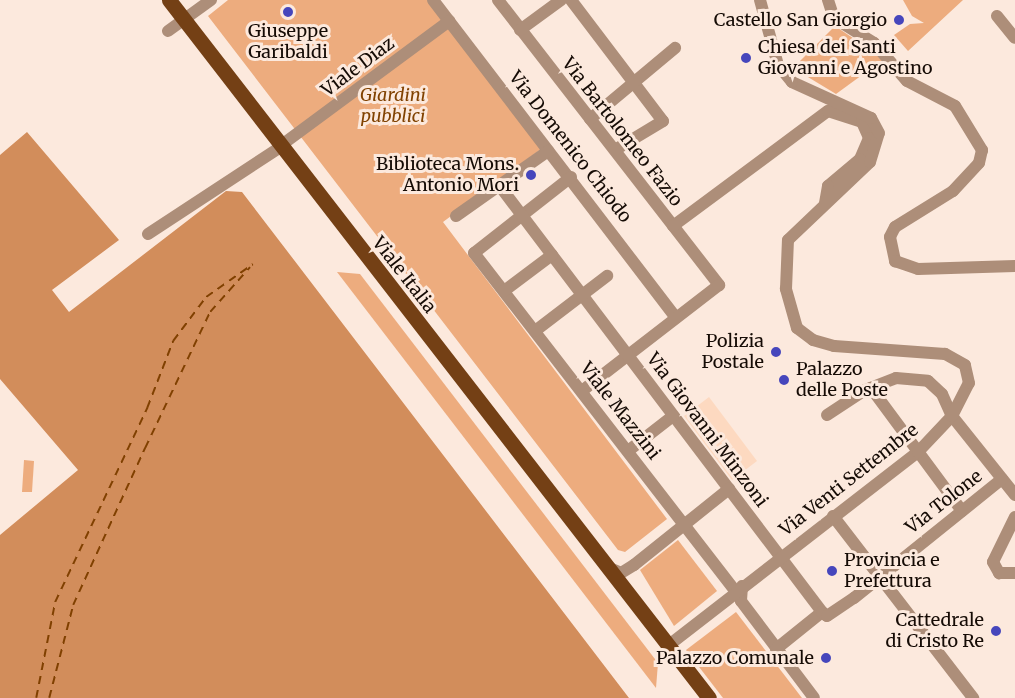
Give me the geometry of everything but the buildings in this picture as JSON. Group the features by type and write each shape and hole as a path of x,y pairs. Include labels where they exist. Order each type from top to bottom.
{"main road":[{"name":"Viale Italia","path":"169,0 255,111 267,115 285,143 315,176 315,188 542,485 669,645 704,696"},
{"name":"Viale Italia","path":"573,524 590,533 638,596 640,609"}],"street":[{"path":"168,31 185,21 211,0"},
{"name":"Via Domenico Chiodo","path":"433,0 548,151 571,177 676,318"},
{"name":"Via Bartolomeo Fazio","path":"498,0 719,285 676,318"},
{"path":"520,30 561,0"},
{"path":"571,0 663,121 615,150"},
{"name":"Via Venti Settembre","path":"669,645 918,452 952,416 969,383 960,360 945,354 834,346 813,339 797,328 788,300 784,253 796,229 870,162 879,132 871,118 792,82 778,65 760,0"},
{"path":"828,0 834,18 874,43 907,81 955,106 982,150 979,163 953,191 895,227 890,237 895,261 918,269 1015,266"},
{"path":"997,16 1015,38"},
{"name":"Viale Diaz","path":"148,234 285,143 449,21"},
{"path":"590,119 675,48"},
{"path":"673,226 828,111 862,122 869,138 860,159 828,186 825,203"},
{"path":"456,216 548,151"},
{"path":"521,213 571,177"},
{"name":"Via Giovanni Minzoni","path":"499,185 825,614"},
{"name":"Viale Mazzini","path":"521,213 474,253 685,525 739,589"},
{"path":"504,291 552,255"},
{"path":"535,331 607,276"},
{"path":"582,392 676,318"},
{"path":"827,415 871,388 896,378 928,381 942,394 952,416 1015,495"},
{"path":"871,388 962,511"},
{"path":"628,451 673,416"},
{"name":"Via Tolone","path":"879,575 1002,479"},
{"path":"606,567 621,573 729,489"},
{"path":"1015,517 993,561 999,573 1015,573"},
{"path":"828,520 879,575 973,698"},
{"path":"776,649 879,575"},
{"path":"739,589 741,601 814,698"}],"shaded area":[{"path":"27,132 119,240 52,290 69,312 226,191 242,192 629,698 0,698 0,535 78,470 0,379 0,155"},
{"path":"709,397 757,461 732,480 684,416"}],"green space":[{"name":"Giardini pubblici","path":"228,0 428,0 541,149 443,222 667,519 625,552 618,550 208,16"},
{"path":"903,0 963,0 908,51 894,35 910,24 924,23 912,16"},
{"path":"835,26 884,59 836,94 793,68"},
{"path":"337,272 360,274 658,663 656,688"},
{"path":"24,460 34,461 32,492 22,492"},
{"path":"678,540 717,591 674,626 640,570"},
{"path":"736,612 802,698 723,698 686,650"}],"ferry route":[{"path":"36,698 55,602 147,408 173,341 206,297 253,264"},
{"path":"49,698 73,605 145,448 210,312 250,267"}],"place":[{"name":"Giuseppe Garibaldi","path":"288,12"},
{"name":"Castello San Giorgio","path":"899,20"},
{"name":"Chiesa dei Santi Giovanni e Agostino","path":"746,58"},
{"name":"Biblioteca Mons. Antonio Mori","path":"531,175"},
{"name":"Polizia Postale","path":"776,352"},
{"name":"Palazzo delle Poste","path":"784,380"},
{"name":"Provincia e Prefettura","path":"832,571"},
{"name":"Cattedrale di Cristo Re","path":"996,631"},
{"name":"Palazzo Comunale","path":"826,658"}]}
